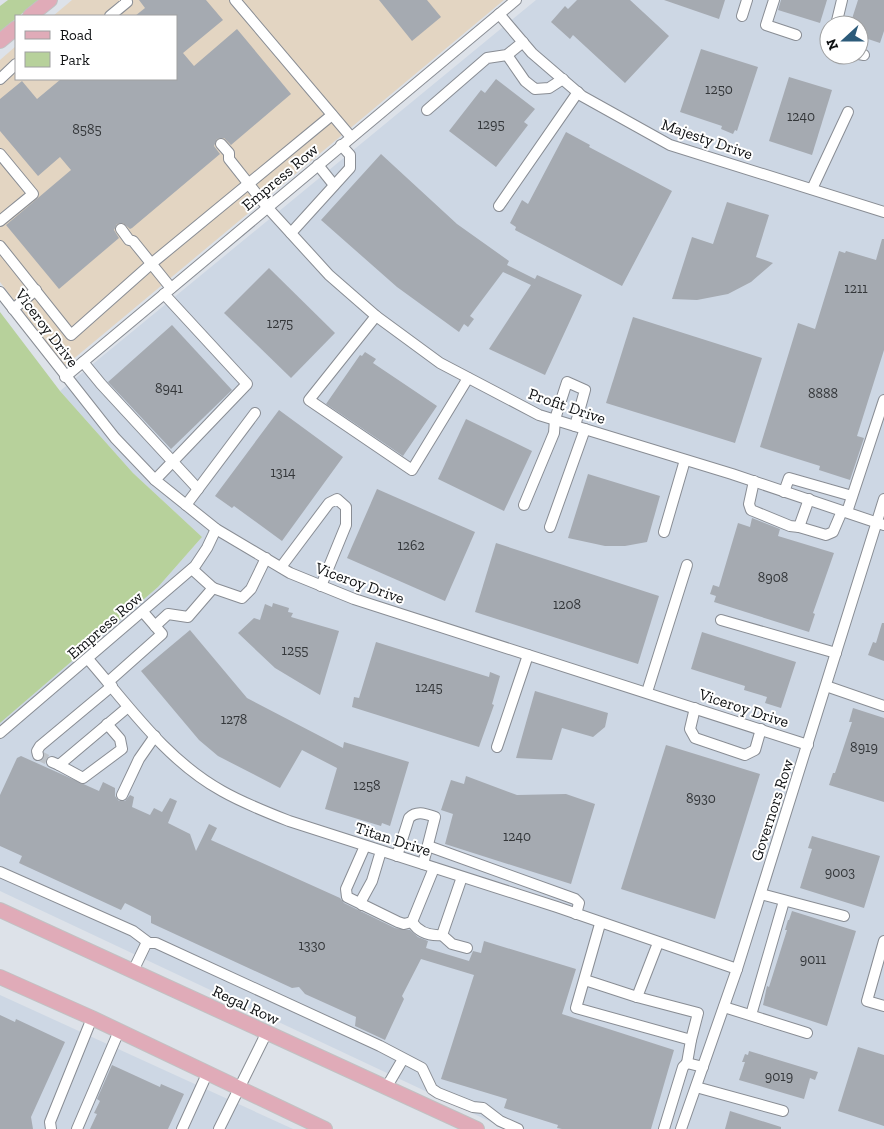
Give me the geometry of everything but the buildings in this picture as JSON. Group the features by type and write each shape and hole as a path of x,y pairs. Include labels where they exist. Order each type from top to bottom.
{"main road":[{"path":"31,15 50,0"},
{"path":"0,41 15,29"},
{"name":"Regal Row","path":"0,910 266,1034 477,1129"},
{"path":"0,978 92,1018 325,1129"}],"street":[{"path":"111,15 127,2 126,0"},
{"path":"235,0 351,137"},
{"name":"Empress Row","path":"64,377 516,0"},
{"path":"742,16 747,0"},
{"path":"774,0 766,25 796,35"},
{"path":"838,15 842,0"},
{"name":"Majesty Drive","path":"499,14 523,42 578,92 614,116 670,145 884,212"},
{"path":"427,110 487,58 507,55 523,42"},
{"path":"507,55 520,74 535,89 549,88 563,79"},
{"path":"0,79 15,65"},
{"path":"499,206 551,128 578,92"},
{"path":"812,189 848,112"},
{"path":"0,246 71,335 152,264 332,115"},
{"name":"Profit Drive","path":"219,146 229,153 229,159 249,184 329,275 376,316 440,363 538,415 809,499 880,524"},
{"path":"291,233 350,168 351,160 342,146"},
{"path":"0,154 33,194 0,221"},
{"path":"318,165 334,185"},
{"path":"123,228 133,236 133,241 152,264 168,291 247,384 155,480"},
{"path":"13,309 36,290"},
{"name":"Viceroy Drive","path":"0,292 64,377 115,438 155,480 216,529 281,568 354,599 808,745"},
{"path":"376,316 310,400 412,470 468,378"},
{"path":"83,362 172,463 198,489"},
{"path":"524,505 554,433 555,419 568,382 585,390 580,428 550,527"},
{"path":"754,482 749,504 751,510 790,526 826,535 833,532 852,496 884,400"},
{"path":"186,505 255,413"},
{"path":"664,532 685,460"},
{"path":"784,492 789,478 852,496"},
{"path":"281,568 330,503 336,499 346,507 346,525 320,586"},
{"path":"799,527 809,499"},
{"name":"Governors Row","path":"681,1129 737,969 836,653 880,524 884,499"},
{"name":"Empress Row","path":"0,733 192,569 207,548 216,529"},
{"path":"192,569 213,588 242,598 250,589 266,558"},
{"path":"647,692 687,565"},
{"path":"155,626 168,614 188,617 213,588"},
{"path":"38,755 37,751 40,746 110,684 162,634 143,612"},
{"path":"721,620 836,653"},
{"path":"497,747 528,654"},
{"name":"Titan Drive","path":"88,659 155,736 188,767 221,790 288,821 576,914 600,924 737,969"},
{"path":"826,686 884,706"},
{"path":"107,724 120,739 122,749 83,778 55,764 128,707"},
{"path":"695,708 690,729 695,738 745,755 754,750 761,729"},
{"path":"122,795 139,759 155,736"},
{"path":"397,856 410,818 413,815 424,813 435,817 423,864"},
{"path":"365,846 345,894 362,905 398,922 404,924 412,922"},
{"path":"428,846 575,900 579,903 576,914"},
{"path":"362,905 361,901 372,881 382,851"},
{"path":"412,922 434,868"},
{"path":"0,872 133,931 149,943"},
{"path":"442,935 462,877"},
{"path":"761,894 844,916"},
{"path":"751,1015 784,900"},
{"path":"412,922 416,929 426,934 442,935 452,944 467,948"},
{"path":"600,924 576,1008 691,1040"},
{"path":"884,941 868,1002 884,1006"},
{"path":"132,971 146,944 156,942 380,1046 422,1068 432,1089 438,1093 473,1107 483,1108 500,1121 518,1129"},
{"path":"637,997 658,943"},
{"path":"585,980 637,997 698,1013 687,1063 683,1067 664,1129"},
{"path":"724,1007 807,1033"},
{"path":"51,1129 50,1122 92,1018"},
{"path":"77,1129 119,1032"},
{"path":"219,1129 266,1034"},
{"path":"386,1088 403,1059"},
{"path":"687,1063 703,1067"},
{"path":"182,1129 207,1074"},
{"path":"696,1087 783,1111"}],"shaded area":[{"path":"72,0 504,0 65,366 0,282 0,60 15,47 15,80 178,80 178,15 54,15"},
{"path":"536,0 884,0 884,1129 506,1129 0,891 0,723 158,587 202,537 133,473 60,391"},
{"path":"0,995 293,1129 0,1129"}],"green space":[{"path":"8,0 38,0 20,15 15,15 15,19 0,32 0,6"},
{"path":"0,312 60,391 133,473 202,537 158,587 0,723"}],"tunnel":[{"path":"38,755 52,762"}]}
